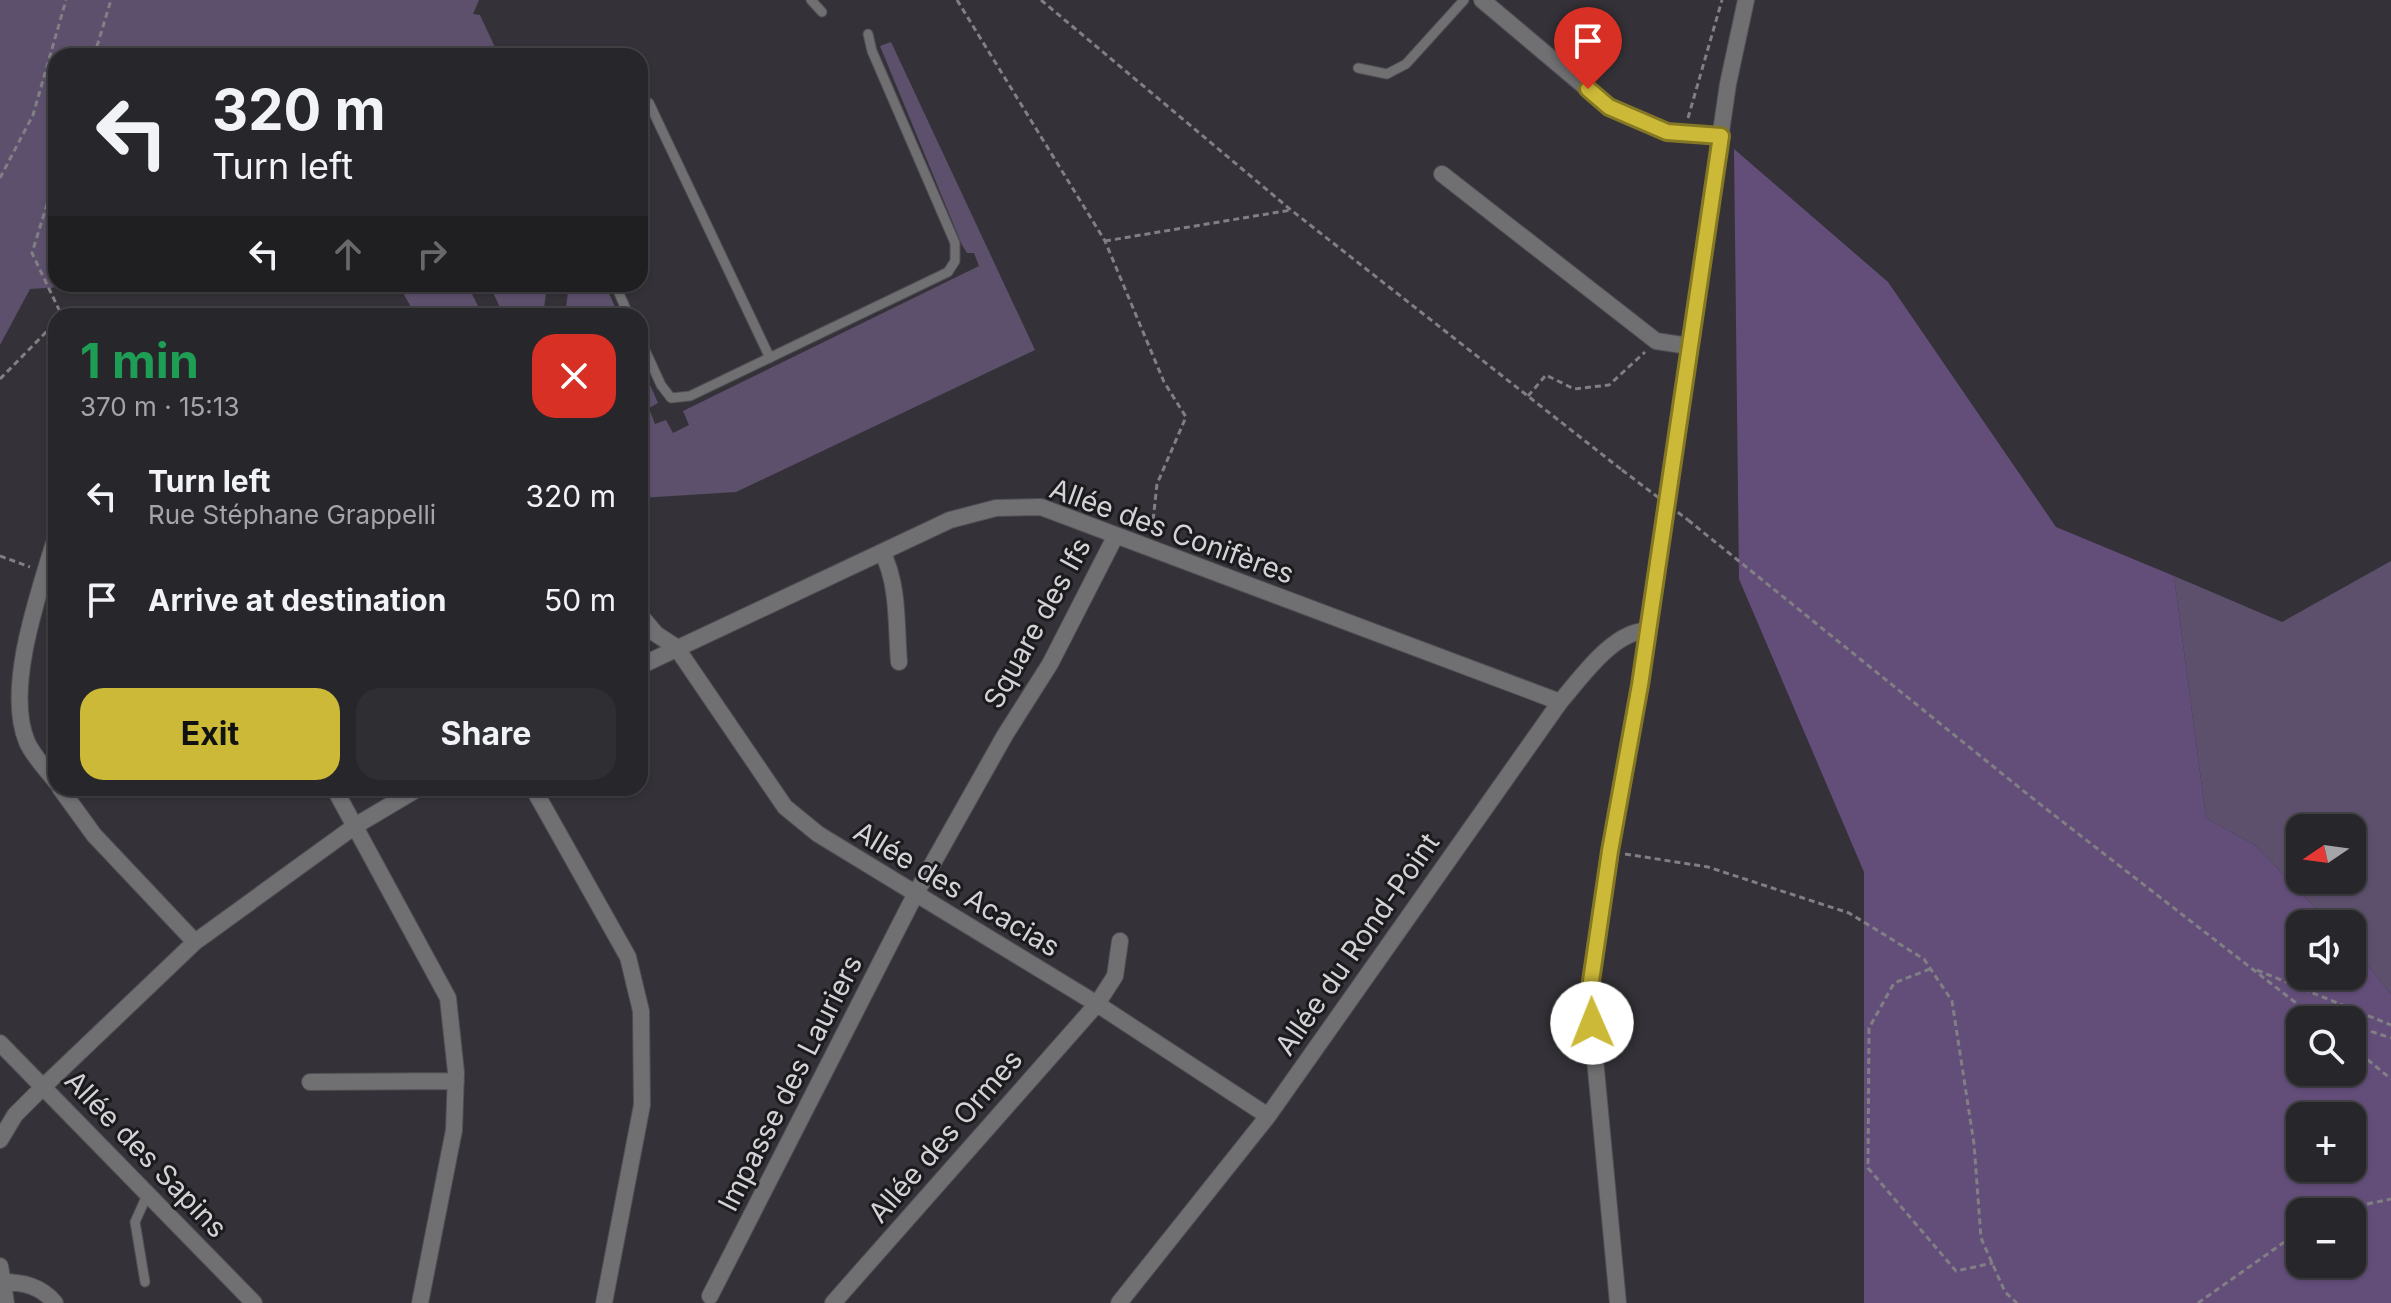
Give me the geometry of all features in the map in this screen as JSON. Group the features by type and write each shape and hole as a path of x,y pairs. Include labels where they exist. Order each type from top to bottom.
{"street":[{"path":"1482,0 1609,107 1667,132 1721,136"},
{"path":"1618,1303 1589,995 1610,851 1640,685 1728,84 1746,0"},
{"path":"1442,174 1656,341 1689,346"},
{"name":"Allée des Conifères","path":"648,662 950,520 996,508 1041,507 1560,702"},
{"name":"Square des Ifs","path":"916,893 1005,735 1050,664 1115,537"},
{"path":"882,552 889,564 899,662"},
{"path":"48,562 30,624 18,703 27,742 48,771"},
{"name":"Allée des Acacias","path":"648,624 676,647 785,807 818,834 1097,1004 1268,1116"},
{"name":"Allée du Rond-Point","path":"1119,1303 1268,1116 1560,702 1605,650 1638,630 1647,631"},
{"path":"66,796 94,835 195,942"},
{"path":"338,796 448,998 456,1081 454,1130 420,1303"},
{"path":"0,1140 15,1115 195,942 355,826 406,796"},
{"path":"537,796 628,957 641,1011 642,1105 604,1303"},
{"name":"Impasse des Lauriers","path":"710,1296 916,893"},
{"name":"Allée des Ormes","path":"833,1303 1097,1004 1115,976 1120,941"},
{"name":"Allée des Sapins","path":"0,1043 250,1301"},
{"path":"310,1082 456,1081"},
{"path":"1,1274 6,1303"},
{"path":"1,1274 47,1293 55,1303"}],"lane":[{"path":"811,0 822,12"},
{"path":"1358,68 1387,74 1406,64 1464,0"},
{"path":"648,357 661,385 671,398 690,396 948,272 955,261 955,243 872,51 868,34"},
{"path":"649,103 770,358"},
{"path":"145,1282 135,1222 148,1193"}],"path":[{"path":"52,48 66,0"},
{"path":"96,48 111,0"},
{"path":"957,0 1105,241 1164,382 1186,417 1157,484 1150,550"},
{"path":"1041,0 1291,210 1688,520 2036,801 2301,1006"},
{"path":"1684,134 1722,0"},
{"path":"0,178 33,115 48,63"},
{"path":"48,201 32,253 48,287"},
{"path":"1105,241 1291,210"},
{"path":"0,379 48,330"},
{"path":"1528,396 1546,375 1574,389 1609,385 1656,341"},
{"path":"0,556 45,572"},
{"path":"1610,851 1708,867 1849,913 1924,959 1952,1001 1974,1144 1981,1238 2005,1292 2017,1303"},
{"path":"2252,968 2391,1025"},
{"path":"1930,969 1894,983 1869,1028 1868,1168 1956,1271 1993,1263"},
{"path":"2366,1030 2391,1038"},
{"path":"2366,1058 2391,1079"},
{"path":"2366,1204 2391,1199"},
{"path":"2198,1303 2286,1241"}],"shaded area":[{"path":"0,0 479,0 473,14 480,15 495,48 48,48 48,288 30,289 0,345"},
{"path":"891,42 1035,350 736,492 648,498 648,380 658,403 649,408 655,424 666,420 673,433 689,425 683,411 979,266 974,253 967,253 962,245 880,46"},
{"path":"1734,149 1888,282 2056,527 2174,576 2206,818 2255,845 2286,877 2286,894 2302,894 2318,910 2286,910 2286,990 2366,990 2366,963 2391,994 2391,1303 1864,1303 1864,872 1739,579"},
{"path":"402,292 471,292 479,308 412,308"},
{"path":"493,292 546,292 544,308 500,308"},
{"path":"568,292 608,292 616,308 566,308"},
{"path":"2391,561 2391,994 2366,963 2366,910 2318,910 2302,894 2366,894 2366,814 2286,814 2286,877 2255,845 2206,818 2174,576 2282,622"}],"route":[{"path":"1588,89 1609,107 1667,132 1721,136 1640,685 1610,851 1589,995 1592,1023"}]}
